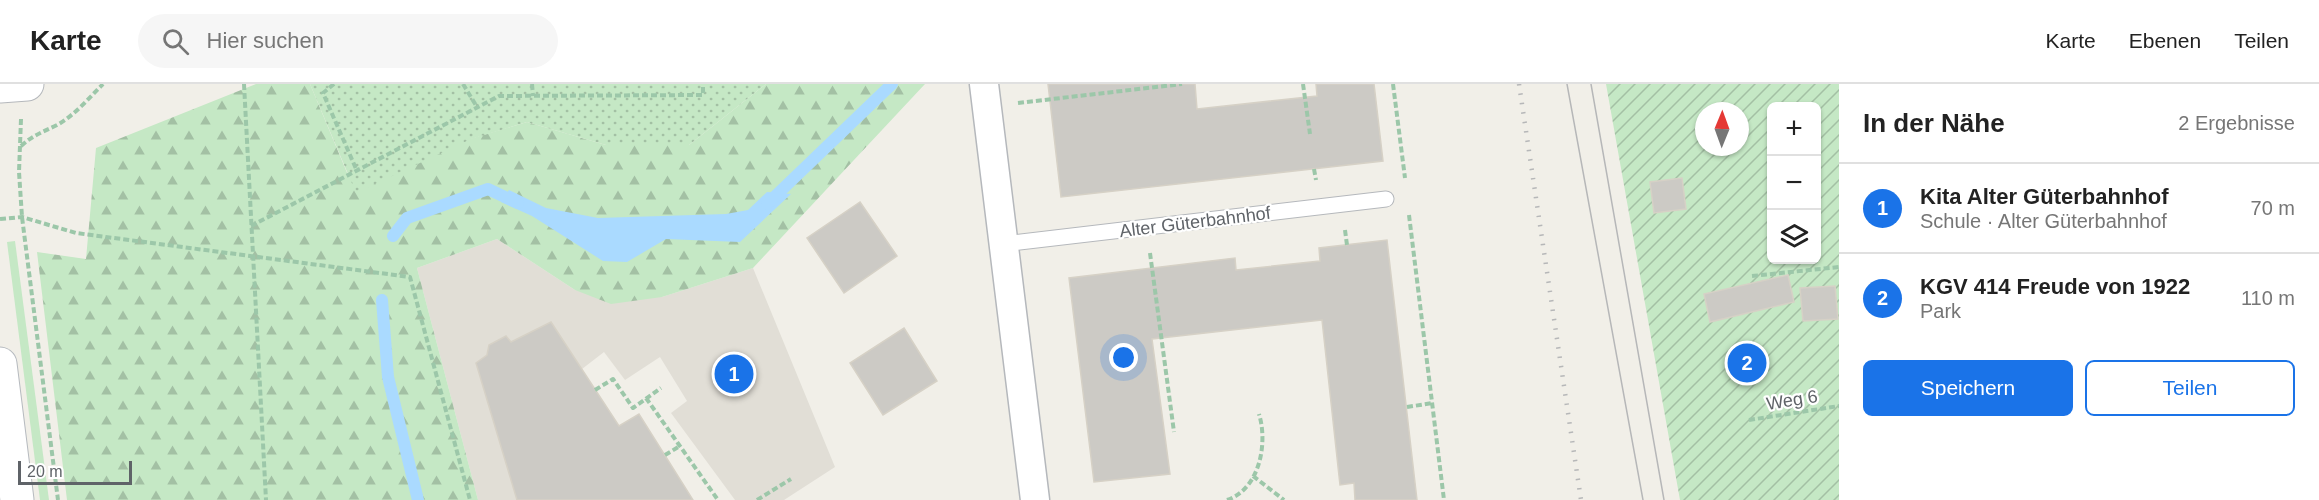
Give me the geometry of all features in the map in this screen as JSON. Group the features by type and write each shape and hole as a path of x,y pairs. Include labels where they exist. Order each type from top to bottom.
{"main road":[{"path":"0,86 27,84"},
{"path":"0,364 17,500"}],"street":[{"path":"984,84 1035,500"}],"lane":[{"name":"Alter Güterbahnhof","path":"1003,244 1386,199"}],"path":[{"path":"20,146 34,134 57,125 77,111 103,84"},
{"path":"244,84 266,500"},
{"path":"334,84 323,93 357,171"},
{"path":"463,84 477,107"},
{"path":"532,84 533,96"},
{"path":"251,226 498,96 703,95 704,84"},
{"path":"1051,99 1182,84"},
{"path":"1303,84 1310,134"},
{"path":"1393,84 1444,500"},
{"path":"21,127 22,217 58,500"},
{"path":"1386,199 1407,196"},
{"path":"1,219 22,217 76,233 410,277 470,500"},
{"path":"1146,228 1174,432"},
{"path":"1752,276 1839,267"},
{"path":"596,390 613,379 633,408 661,388"},
{"path":"646,398 718,500"},
{"path":"1407,407 1433,403"},
{"name":"Weg 6","path":"1749,420 1839,406"},
{"path":"1227,500 1242,494 1253,476 1263,445 1264,430 1259,414"},
{"path":"664,455 680,446"},
{"path":"1253,476 1284,500"},
{"path":"757,500 791,479"}],"shaded area":[{"path":"497,239 575,290 662,297 753,268 835,467 784,500 735,500 671,413 687,401 660,357 625,380 604,352 582,369 551,322 511,342 506,336 489,345 487,355 476,363 517,500 478,500 417,268"}],"green space":[{"path":"256,84 310,84 348,175 527,122 606,145 689,145 766,84 925,84 753,268 662,297 611,304 575,290 497,239 417,268 478,500 67,500 37,252 86,259 96,148"},
{"path":"310,84 766,84 689,145 606,145 527,122 471,139 356,193"},
{"path":"1606,84 1839,84 1839,500 1680,500"},
{"path":"15,241 49,500 40,500 7,242"}],"water":[{"path":"509,190 546,208 598,218 726,214 748,210 767,192 791,194 740,242 666,239 627,262 603,261 532,216 501,202"}],"building":[{"path":"1048,84 1195,84 1197,109 1317,96 1316,84 1374,84 1383,161 1061,197"},
{"path":"1682,178 1686,209 1654,213 1650,182"},
{"path":"860,202 897,256 844,293 807,238"},
{"path":"1387,240 1417,500 1355,500 1354,483 1340,485 1322,320 1152,339 1170,474 1094,482 1069,278 1235,258 1236,270 1320,261 1319,248"},
{"path":"1788,275 1794,302 1710,322 1704,294"},
{"path":"1835,286 1838,319 1803,321 1800,288"},
{"path":"551,322 619,426 639,414 693,500 517,500 476,363 487,355 489,345 506,336 511,342"},
{"path":"904,328 937,381 883,415 850,363"}],"waterway":[{"path":"767,204 892,84"},
{"path":"393,236 407,218 488,189 518,203"},
{"path":"382,300 388,377 418,500"}],"tram line":[{"path":"1567,84 1643,500"},
{"path":"1591,84 1664,500"}],"railway":[{"path":"1519,84 1581,500"}],"place":[{"name":"KGV 414 Freude von 1922","path":"1747,363"},
{"name":"Kita Alter Güterbahnhof","path":"734,374"}]}
